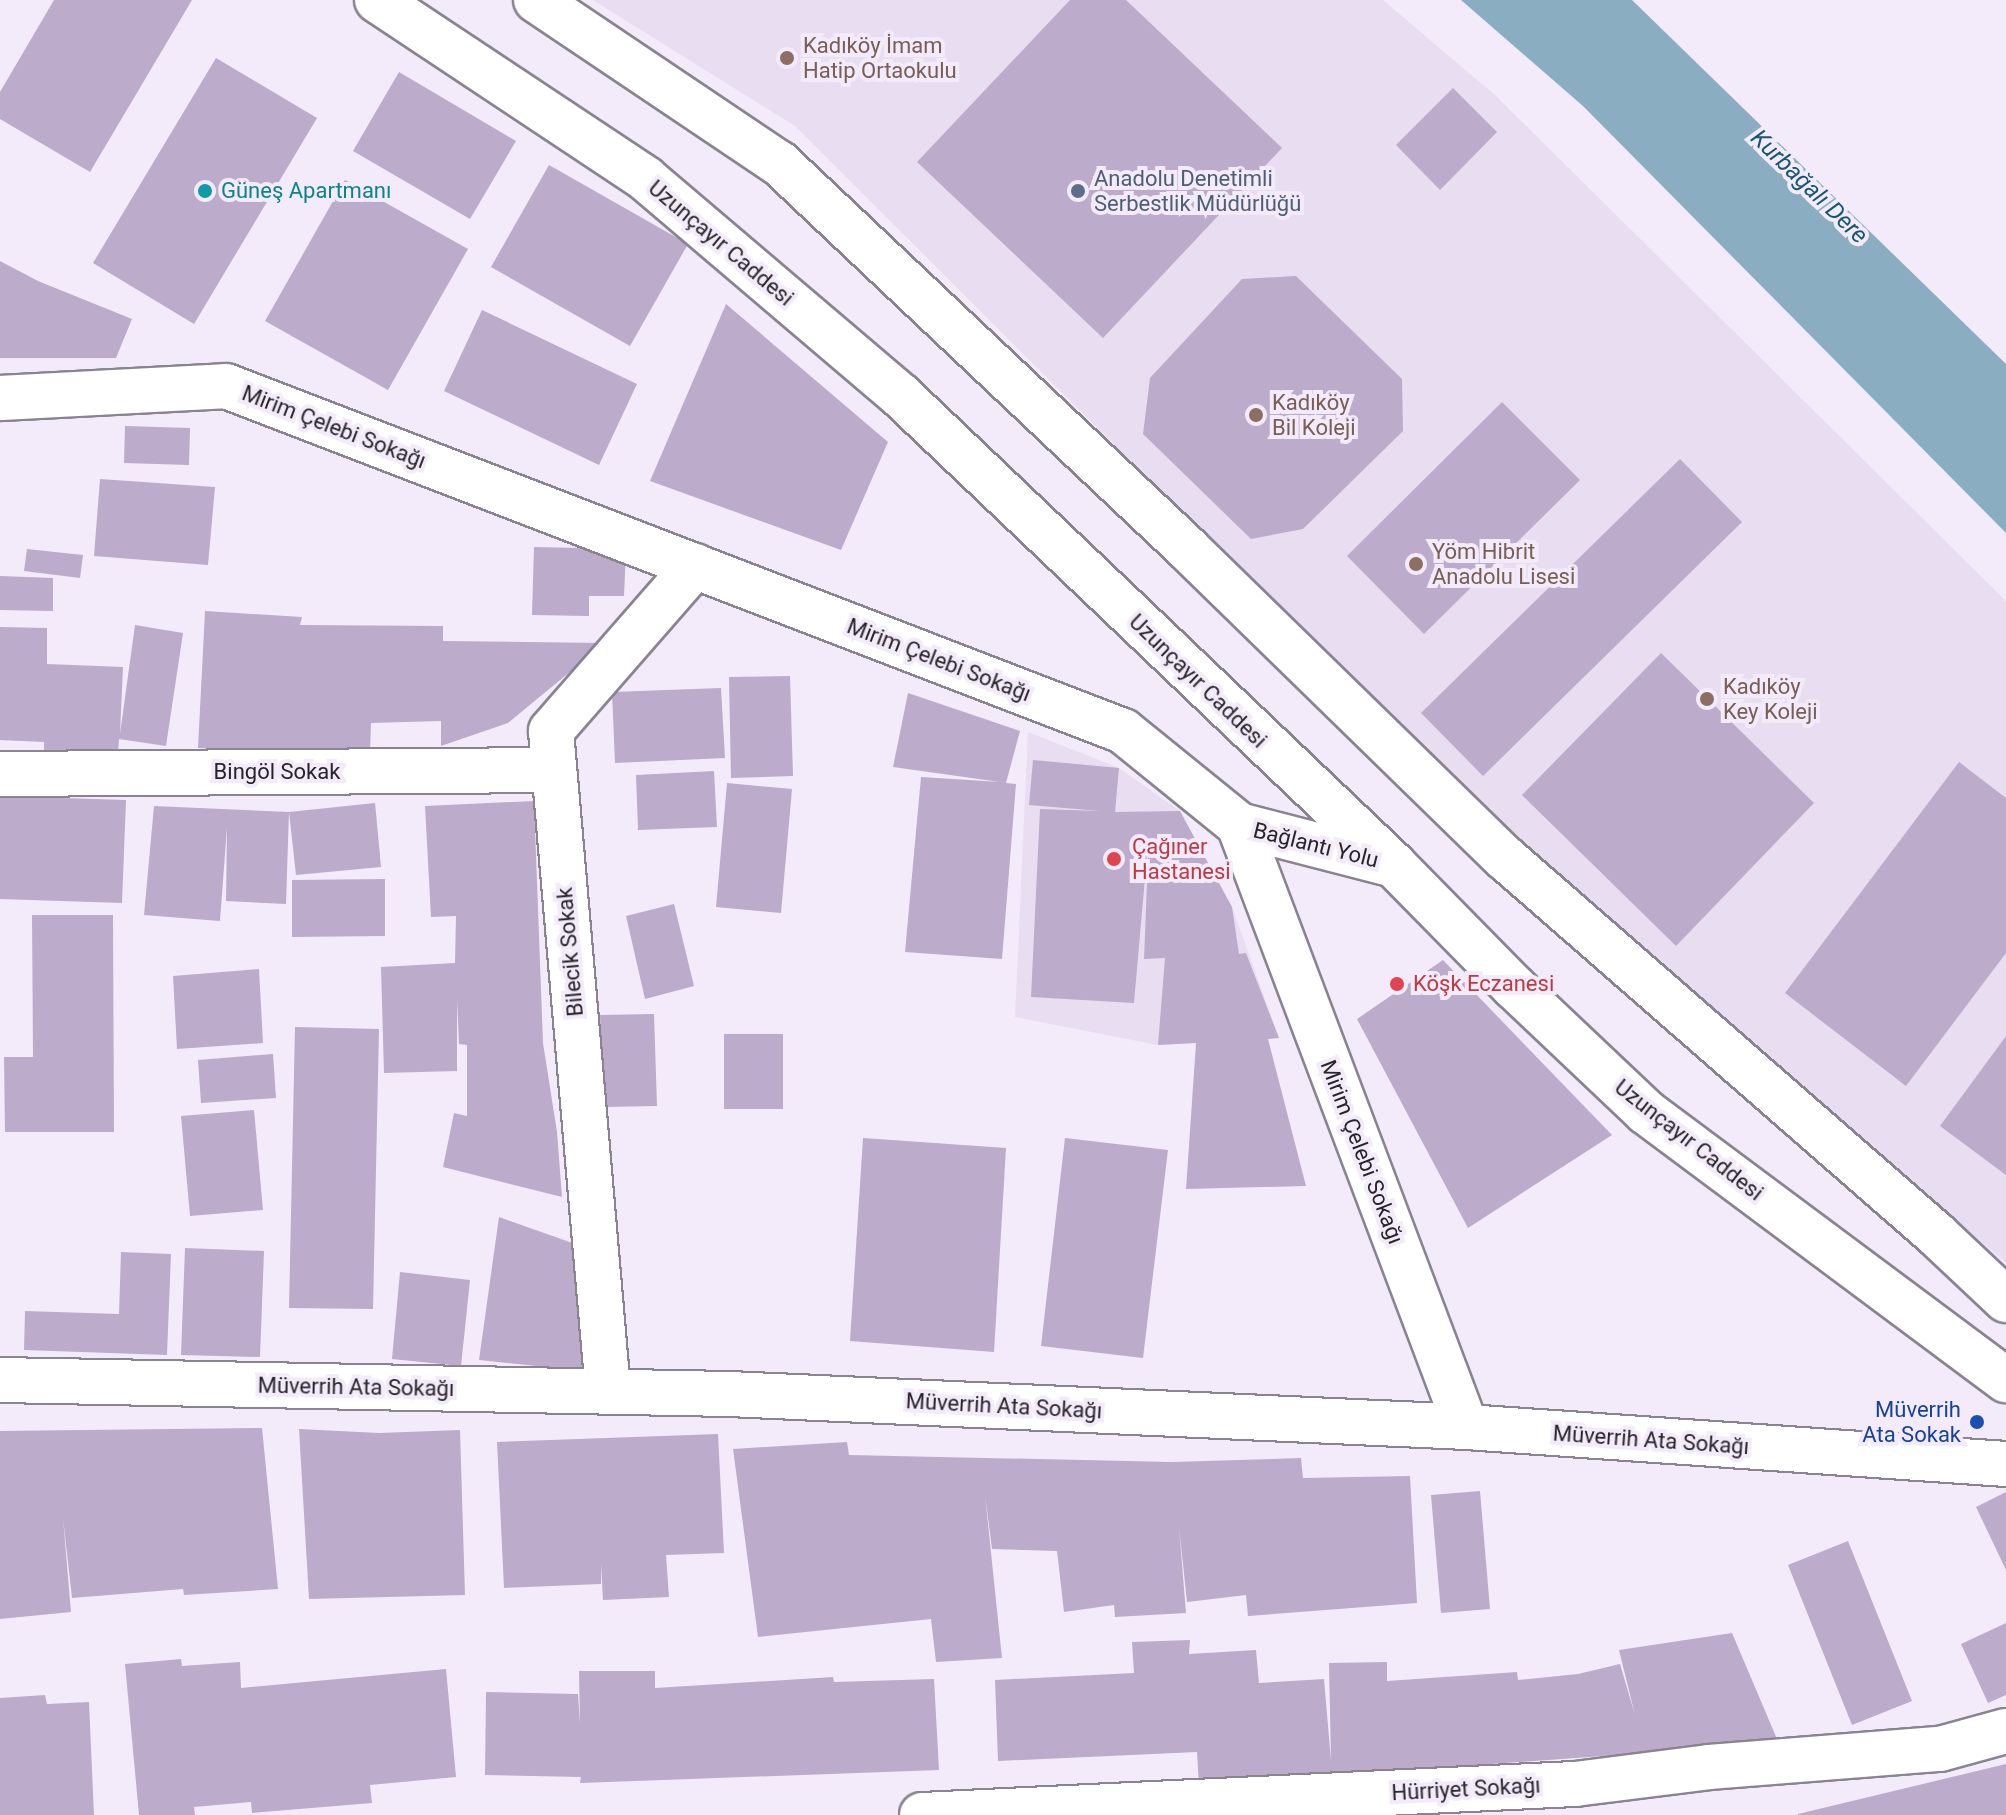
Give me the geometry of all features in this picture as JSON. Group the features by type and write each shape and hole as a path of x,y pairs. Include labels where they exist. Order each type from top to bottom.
{"street":[{"name":"Uzunçayır Caddesi","path":"377,0 646,179 864,364 1394,865 1514,987 1646,1112 2006,1380"},
{"path":"536,0 779,163 1188,549 1505,858 1937,1235 2006,1300"},
{"name":"Mirim Çelebi Sokağı","path":"0,398 226,386 1123,731 1239,825 1466,1427"},
{"name":"Bilecik Sokak","path":"608,1391 551,731 695,566"},
{"name":"Bingöl Sokak","path":"0,774 554,770"},
{"name":"Bağlantı Yolu","path":"1239,825 1394,865"},
{"name":"Müverrih Ata Sokağı","path":"0,1380 729,1394 1466,1427 2006,1464"},
{"name":"Hürriyet Sokağı","path":"922,1815 1575,1784 1709,1767 1940,1749 2006,1731"}],"shaded area":[{"path":"593,0 1383,0 1496,96 2006,601 2006,1263 1667,968 1511,841 795,126"},
{"name":"Çağıner Hastanesi","path":"1028,732 1119,768 1180,811 1232,907 1279,1038 1158,1045 1015,1017"}],"water":[{"name":"Kurbağalı Dere","path":"1461,0 1632,0 2006,364 2006,533 1583,106"}],"building":[{"path":"54,0 192,0 90,172 0,119 0,92"},
{"path":"1070,0 1126,0 1282,148 1103,338 917,162"},
{"name":"Güneş Apartmanı","path":"216,58 317,118 194,324 93,263"},
{"path":"399,72 516,141 470,219 353,151"},
{"path":"1453,88 1497,132 1440,190 1396,145"},
{"path":"549,165 688,244 630,346 491,267"},
{"path":"345,180 468,249 388,390 265,321"},
{"path":"0,261 38,281 132,319 116,358 0,358"},
{"path":"1296,276 1402,379 1403,431 1303,529 1251,539 1143,434 1150,378 1242,279"},
{"path":"726,304 888,442 841,550 650,481"},
{"path":"482,310 637,384 599,465 444,391"},
{"path":"1502,402 1580,480 1424,634 1347,556"},
{"path":"125,426 190,428 189,465 124,463"},
{"path":"1680,459 1742,522 1483,776 1421,713"},
{"path":"100,479 215,487 208,565 94,556"},
{"path":"534,547 626,549 624,596 589,596 589,616 532,615"},
{"path":"27,549 83,555 80,578 24,571"},
{"path":"0,576 53,578 53,611 0,610"},
{"path":"205,611 302,617 300,625 443,626 443,641 605,643 508,723 441,746 441,721 371,723 370,754 198,748"},
{"path":"135,625 183,633 166,746 119,739 118,755 44,753 44,742 0,740 0,627 47,628 47,664 123,667 120,734"},
{"path":"1661,653 1814,803 1676,946 1522,795"},
{"path":"790,676 793,776 731,778 729,677"},
{"path":"721,688 725,758 615,763 612,692"},
{"path":"908,693 1020,731 1006,783 1016,784 1002,959 905,952 921,777 1000,782 893,767"},
{"name":"Çağıner Hastanesi","path":"1033,760 1119,768 1115,812 1180,811 1232,907 1239,954 1246,953 1279,1038 1268,1039 1306,1186 1186,1189 1196,1043 1158,1045 1165,958 1144,959 1149,832 1134,1003 1031,997 1040,809 1100,811 1029,805"},
{"path":"1959,762 2006,798 2006,953 1906,1086 1785,993"},
{"path":"714,771 717,827 638,830 636,775"},
{"path":"727,783 792,789 781,913 716,907"},
{"path":"0,796 126,800 122,903 0,899"},
{"path":"534,801 543,1043 557,1132 562,1197 443,1167 454,1113 467,1116 467,1045 459,1044 457,999 457,1071 384,1073 381,967 455,963 456,916 431,917 425,806"},
{"path":"375,803 381,867 296,875 289,812"},
{"path":"154,806 289,812 286,904 226,901 227,827 220,921 144,915"},
{"path":"385,879 385,936 292,937 292,880"},
{"path":"674,904 694,986 645,999 626,916"},
{"path":"32,915 113,915 114,1132 5,1132 4,1057 33,1057"},
{"path":"1443,960 1612,1135 1468,1228 1357,1019"},
{"path":"259,969 263,1043 177,1049 173,976"},
{"path":"654,1014 657,1106 603,1107 600,1015"},
{"path":"295,1027 379,1029 373,1309 289,1308"},
{"path":"724,1034 783,1034 783,1109 724,1109"},
{"path":"2006,1036 2006,1175 1940,1126"},
{"path":"273,1054 276,1098 201,1103 198,1060"},
{"path":"254,1110 263,1210 190,1216 181,1116"},
{"path":"863,1138 1006,1148 994,1352 850,1341"},
{"path":"1065,1138 1168,1150 1143,1358 1041,1346"},
{"path":"499,1217 581,1246 585,1371 479,1360"},
{"path":"185,1248 264,1251 260,1357 181,1355"},
{"path":"121,1252 171,1254 167,1355 24,1350 25,1311 119,1314"},
{"path":"400,1272 470,1280 461,1366 392,1359"},
{"path":"262,1428 278,1589 184,1595 183,1589 72,1598 63,1518 71,1612 0,1619 0,1431"},
{"path":"299,1429 379,1433 460,1430 465,1595 309,1599"},
{"path":"718,1434 724,1553 666,1555 669,1597 603,1600 601,1563 601,1584 504,1588 497,1442"},
{"path":"847,1442 849,1455 1172,1462 1301,1458 1303,1478 1410,1476 1417,1603 1248,1616 1246,1595 1187,1602 1179,1527 1186,1613 1115,1617 1114,1605 1064,1612 1057,1551 992,1549 985,1495 1002,1658 936,1662 931,1619 758,1637 733,1449"},
{"path":"1480,1491 1490,1609 1441,1613 1431,1495"},
{"path":"2006,1492 2006,1570 1976,1507"},
{"path":"1848,1541 1912,1701 1852,1725 1788,1565"},
{"path":"2006,1623 2006,1695 1988,1703 1961,1644"},
{"path":"1732,1633 1777,1739 1651,1769 1645,1753 1199,1785 1197,1752 998,1761 995,1680 1134,1673 1132,1642 1190,1640 1189,1654 1256,1650 1259,1683 1324,1679 1331,1761 1329,1663 1387,1662 1387,1681 1517,1672 1518,1680 1578,1674 1620,1664 1635,1715 1619,1650"},
{"path":"181,1659 182,1666 240,1662 241,1688 446,1669 456,1777 370,1785 372,1803 252,1813 251,1802 194,1807 195,1815 139,1815 125,1664"},
{"path":"579,1671 655,1671 655,1688 833,1677 834,1682 934,1679 939,1770 580,1783 581,1777 485,1775 486,1692 578,1694 580,1724"},
{"path":"45,1695 47,1704 89,1702 94,1815 0,1815 0,1698"},
{"path":"2006,1764 2006,1815 1798,1815 1798,1814"}],"place":[{"name":"Kadıköy İmam Hatip Ortaokulu","path":"787,58"},
{"name":"Güneş Apartmanı","path":"205,191"},
{"name":"Anadolu Denetimli Serbestlik Müdürlüğü","path":"1078,191"},
{"name":"Kadıköy Bil Koleji","path":"1256,415"},
{"name":"Yöm Hibrit Anadolu Lisesi","path":"1416,564"},
{"name":"Kadıköy Key Koleji","path":"1707,699"},
{"name":"Çağıner Hastanesi","path":"1114,859"},
{"name":"Köşk Eczanesi","path":"1397,984"},
{"name":"Müverrih Ata Sokak","path":"1977,1422"}]}
